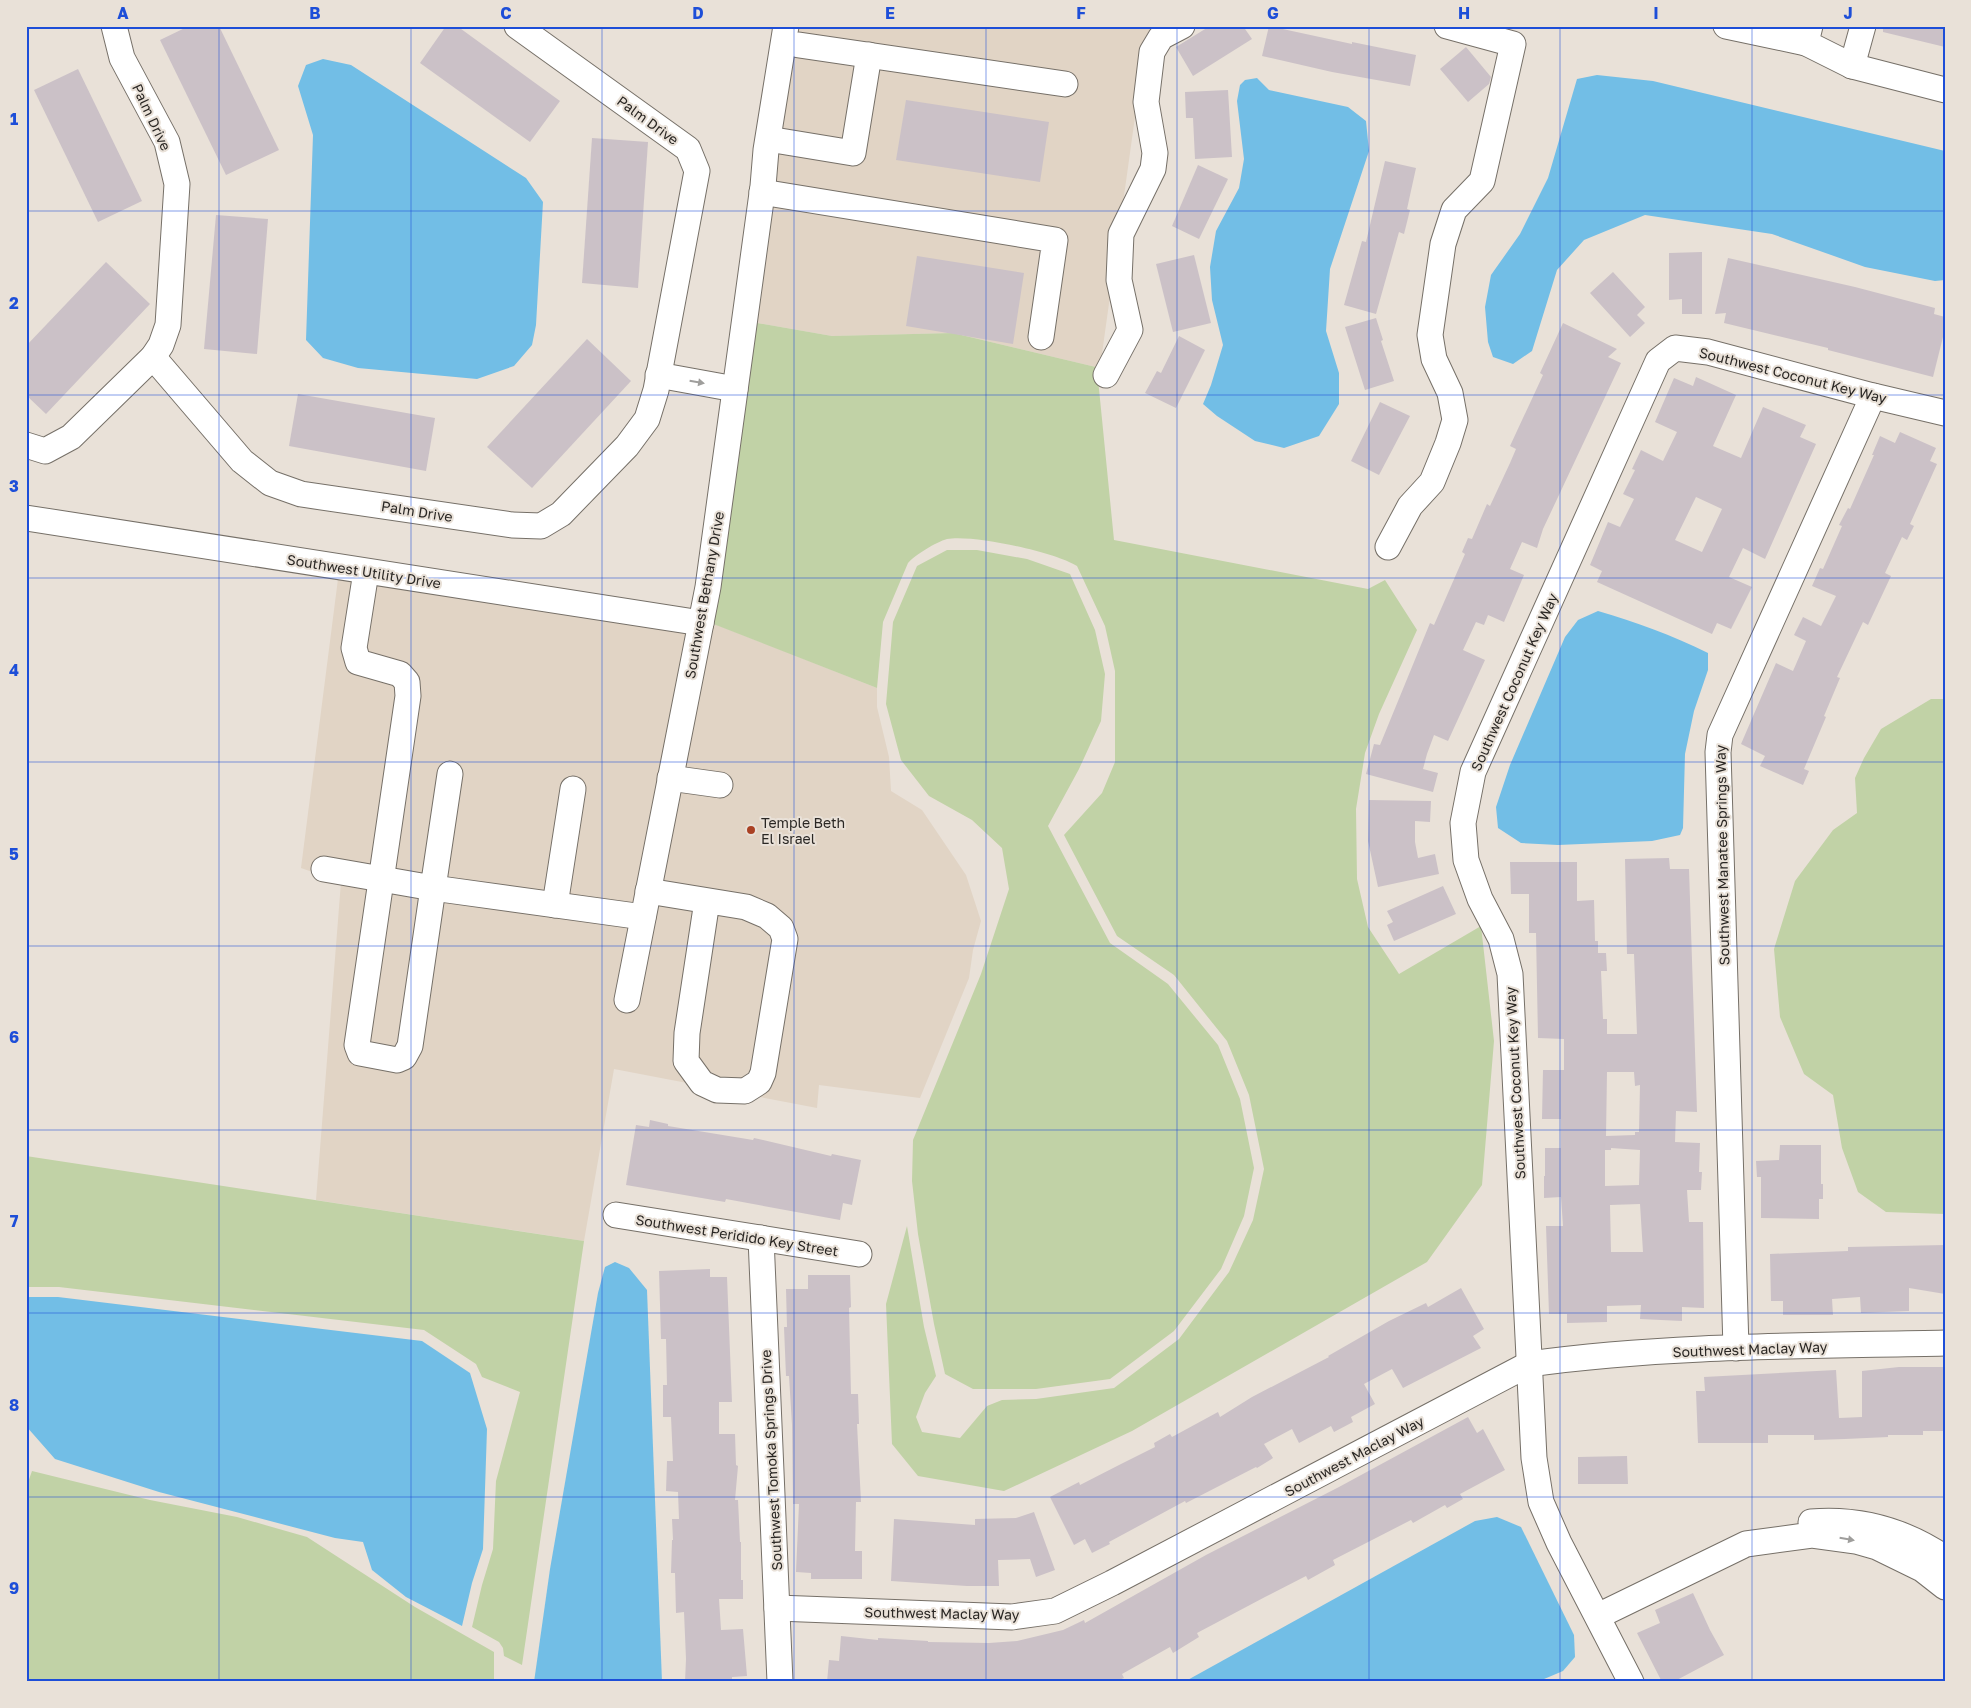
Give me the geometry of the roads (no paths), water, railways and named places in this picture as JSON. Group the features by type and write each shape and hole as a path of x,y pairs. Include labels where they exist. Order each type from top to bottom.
{"street":[{"name":"Palm Drive","path":"26,445 45,451 71,437 153,357 168,325 177,184 167,142 122,58 114,26"},
{"name":"Palm Drive","path":"153,357 242,461 270,483 301,494 512,525 541,526 561,514 628,446 648,419 697,171 688,149 517,26"},
{"path":"1106,375 1130,330 1120,280 1121,234 1153,169 1155,153 1146,102 1152,52 1160,37 1182,26"},
{"path":"1388,547 1410,506 1432,482 1455,420 1450,393 1434,359 1430,336 1443,244 1454,210 1482,181 1513,44 1447,26"},
{"path":"1726,26 1808,35 1852,66 1945,90"},
{"path":"1852,66 1863,26"},
{"path":"797,33 869,55 1065,84"},
{"name":"Southwest Bethany Drive","path":"762,189 797,33"},
{"name":"Southwest Bethany Drive","path":"627,1000 708,587 766,150 797,33"},
{"path":"774,140 853,153 869,55"},
{"path":"762,189 1055,240 1041,337"},
{"name":"Southwest Coconut Key Way","path":"1631,1682 1541,1502 1534,1458 1510,974 1501,940 1480,899 1466,860 1462,824 1473,772 1658,361 1675,348 1708,352 1945,413"},
{"path":"658,375 735,389"},
{"name":"Southwest Manatee Springs Way","path":"1736,1348 1718,762 1720,735 1873,396"},
{"name":"Southwest Utility Drive","path":"26,518 701,623"},
{"path":"366,572 354,648 358,662 400,674 407,682 408,696 357,1045 360,1053 367,1056 397,1060 404,1057 410,1046 450,774"},
{"path":"670,778 720,785"},
{"path":"555,905 572,789"},
{"path":"324,869 433,888 643,917"},
{"path":"648,891 746,907 767,916 781,928 785,939 763,1073 759,1082 745,1091 717,1090 702,1083 686,1061 687,1033 707,901"},
{"name":"Southwest Peridido Key Street","path":"616,1215 859,1254"},
{"name":"Southwest Tomoka Springs Drive","path":"761,1238 780,1682"},
{"name":"Southwest Maclay Way","path":"777,1608 1012,1617 1055,1611 1121,1579 1530,1364 1569,1358 1736,1348 1945,1343"},
{"path":"1598,1616 1746,1544 1758,1534 1776,1527 1801,1523 1847,1521 1894,1532 1914,1540 1945,1558"},
{"path":"1746,1544 1812,1535 1856,1541 1899,1556 1922,1569 1945,1587"}],"water":[{"path":"323,59 351,65 526,178 543,202 536,325 532,345 514,366 477,379 358,368 323,358 306,340 313,135 298,86 306,65"},
{"path":"1597,75 1653,81 1945,151 1945,280 1935,281 1865,267 1772,234 1645,215 1584,240 1557,270 1532,351 1513,364 1493,357 1488,342 1485,307 1491,275 1520,234 1548,178 1577,79"},
{"path":"1257,78 1269,90 1348,107 1366,121 1369,151 1330,269 1326,331 1339,373 1339,404 1319,436 1284,448 1255,441 1217,416 1203,404 1223,345 1212,300 1210,267 1216,231 1239,188 1244,159 1237,101 1240,85 1245,80"},
{"path":"1598,611 1654,629 1708,653 1708,670 1694,711 1685,754 1683,828 1680,835 1652,841 1558,845 1521,843 1498,828 1496,807 1510,765 1565,637 1578,620"},
{"path":"615,1262 629,1268 647,1290 662,1682 534,1682 550,1569 598,1293 605,1267"},
{"path":"26,1297 58,1297 422,1341 470,1373 487,1429 483,1549 472,1583 462,1626 406,1597 372,1570 363,1542 335,1538 159,1492 55,1459 26,1426"},
{"path":"1497,1517 1521,1527 1574,1635 1575,1657 1563,1671 1537,1682 1184,1682 1475,1521"}],"place":[{"name":"Temple Beth El Israel","path":"751,830"}]}
